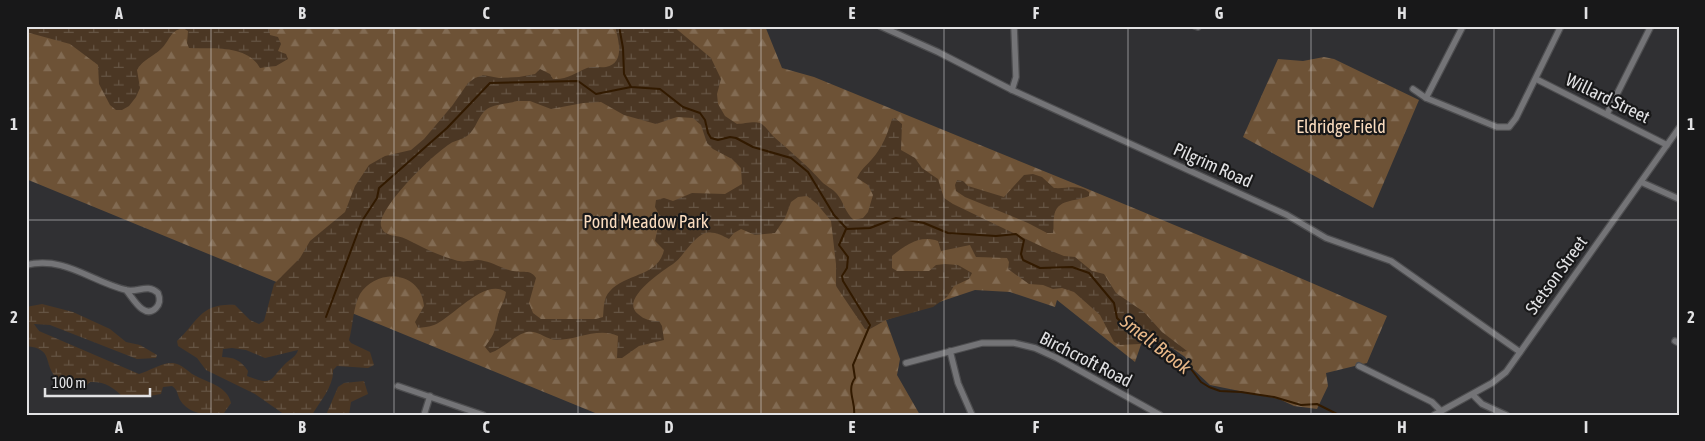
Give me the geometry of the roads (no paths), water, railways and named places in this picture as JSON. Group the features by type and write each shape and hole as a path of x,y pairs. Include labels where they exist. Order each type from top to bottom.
{"street":[{"name":"Pilgrim Road","path":"880,26 944,54 1012,90 1269,207 1326,238 1391,261 1520,352"},
{"path":"1012,90 1016,77 1014,26"},
{"path":"1426,98 1463,26"},
{"path":"1413,89 1426,98 1496,126 1509,127 1516,118 1562,26"},
{"path":"1607,114 1651,26"},
{"name":"Willard Street","path":"1536,78 1667,145"},
{"name":"Stetson Street","path":"1434,415 1499,378 1520,352 1679,128"},
{"path":"1641,182 1679,199"},
{"path":"26,265 46,263 68,266 126,290 143,310 149,312 156,309 159,304 158,293 154,289 126,290"},
{"name":"Birchcroft Road","path":"906,363 961,347 998,342 1035,348 1057,358 1160,415"},
{"path":"950,351 958,383 972,415"},
{"path":"1359,366 1430,400 1441,411"},
{"path":"398,386 483,415"},
{"path":"1473,394 1482,404 1506,415"},
{"path":"424,415 430,396"}],"waterway":[{"name":"Smelt Brook","path":"619,26 623,48 624,74 631,87 660,89 683,107 700,113 705,120 711,138 718,140 730,137 736,138 753,147 791,158 808,172 834,215 847,229 870,228 896,218 924,223 948,233 996,236 1016,234 1024,240 1021,254 1023,260 1040,268 1072,267 1089,273 1114,303 1117,318 1121,322 1154,341 1191,369 1201,382 1209,387 1220,391 1274,397 1301,405 1317,404 1339,415"},
{"path":"326,317 362,221 377,198 379,188 447,128 490,83 578,81 596,94 631,87"},
{"path":"846,229 839,245 848,257 847,268 842,276 843,281 870,325 853,365 855,378 852,383 851,392 854,415"}],"park label":[{"name":"Eldridge Field","path":"1341,126"},
{"name":"Pond Meadow Park","path":"646,221"}]}
